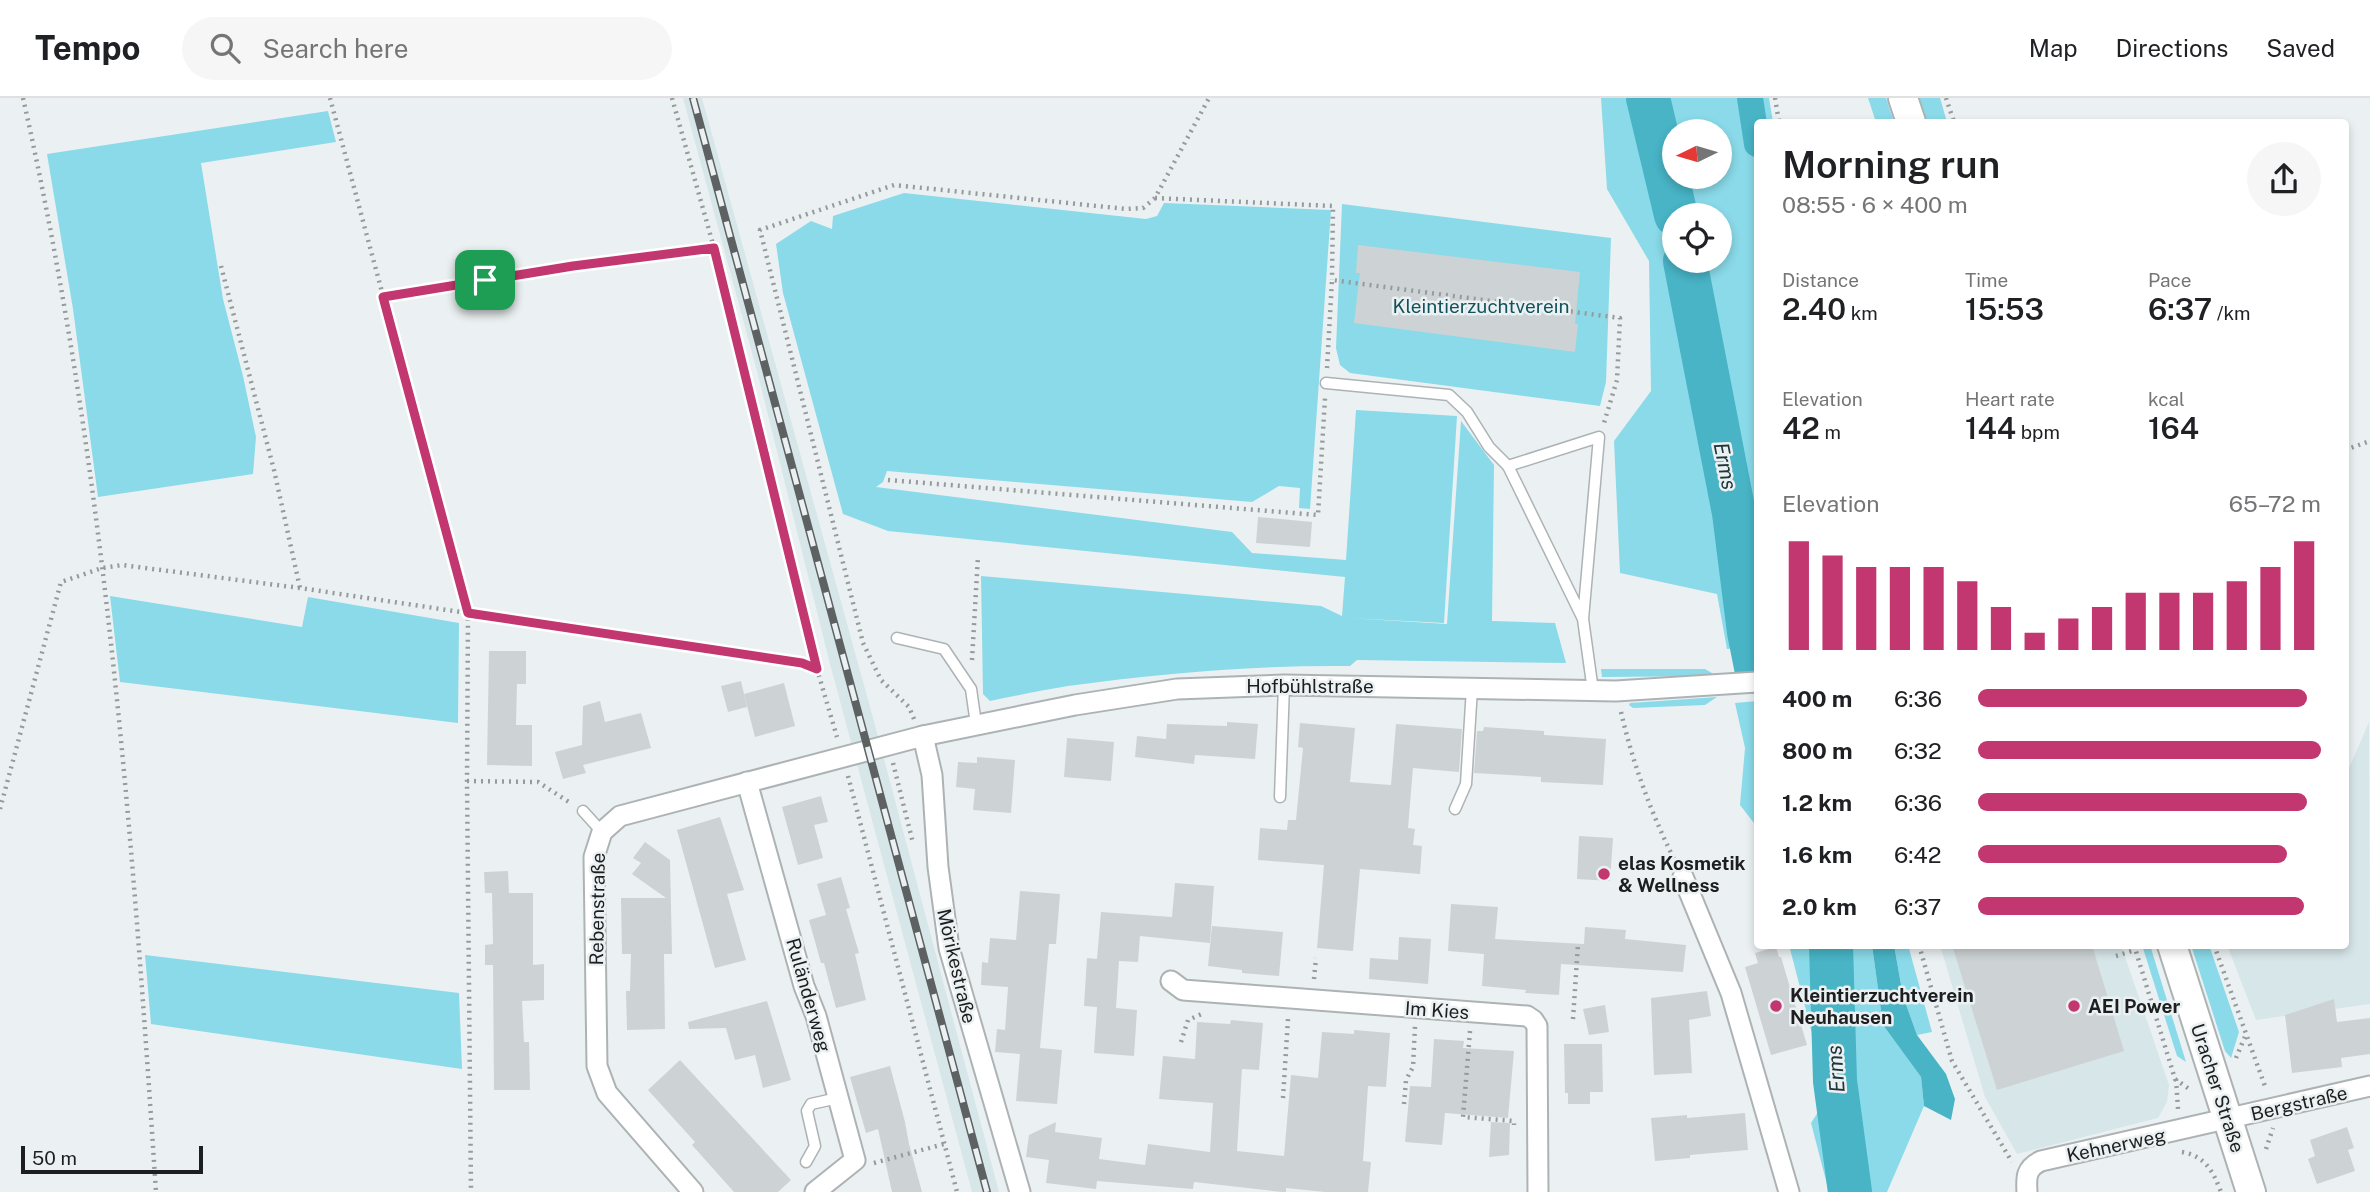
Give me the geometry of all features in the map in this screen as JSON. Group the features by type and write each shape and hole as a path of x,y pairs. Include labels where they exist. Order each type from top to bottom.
{"street":[{"path":"1903,98 1910,119"},
{"name":"Hofbühlstraße","path":"868,750 976,724 1177,688 1284,685 1616,691 1754,682"},
{"name":"Mörikestraße","path":"923,736 932,775 938,867 949,948 1020,1192"},
{"name":"Rebenstraße","path":"693,1192 607,1093 597,1066 594,857 602,832 620,816 868,750"},
{"name":"Ruländerweg","path":"747,782 855,1160"},
{"path":"1683,877 1731,993 1789,1192"},
{"name":"Uracher Straße","path":"2173,949 2251,1192"},
{"name":"Im Kies","path":"1171,981 1183,990 1527,1016 1534,1020 1537,1026 1538,1192"},
{"name":"Bergstraße","path":"2228,1120 2370,1086"},
{"name":"Kehnerweg","path":"2026,1183 2033,1165 2041,1161 2228,1120"},
{"path":"815,1192 855,1160"}],"lane":[{"path":"1326,383 1449,395 1466,412 1489,447 1508,466 1583,619"},
{"path":"1508,466 1600,437 1583,619 1593,691"},
{"path":"897,638 944,649 971,689 976,724"},
{"path":"1280,797 1284,685"},
{"path":"1455,809 1466,784 1472,688"},
{"path":"583,811 602,832"},
{"path":"806,1162 815,1146 807,1111 811,1104 838,1098"}],"path":[{"path":"23,98 49,213 78,390 102,568 130,839 156,1192"},
{"path":"330,98 468,613 471,1192"},
{"path":"672,98 714,248 817,669 843,757 957,1192"},
{"path":"923,736 909,708 881,680 863,643 760,230 894,185 1126,209 1143,208 1155,198 1209,98"},
{"path":"1775,98 1778,119"},
{"path":"1946,98 1953,119"},
{"path":"888,480 1318,515 1334,206 1155,198"},
{"path":"383,297 573,266 714,248"},
{"path":"221,266 274,470 300,588"},
{"path":"1332,280 1620,318 1617,380 1600,437"},
{"path":"2349,449 2370,441"},
{"path":"971,689 978,556"},
{"path":"0,809 61,582 102,568 122,565 300,588 802,663 817,669"},
{"path":"1616,691 1629,745 1653,817 1683,877"},
{"path":"467,780 538,782 583,811"},
{"path":"1573,1019 1578,944"},
{"path":"1920,949 1952,1061 2026,1183"},
{"path":"2116,956 2132,949"},
{"path":"2134,949 2175,1079 2179,1106 2174,1132"},
{"path":"2215,949 2272,1108 2274,1119 2265,1154"},
{"path":"1283,1098 1289,999"},
{"path":"1404,1104 1406,1080 1413,1067 1416,1008"},
{"path":"1181,1042 1188,1020 1208,1011"},
{"path":"1472,1013 1464,1117 1514,1121 1514,1130"},
{"path":"2175,1079 2197,1095"},
{"path":"855,1160 870,1164 944,1144"},
{"path":"2178,1152 2194,1154 2206,1163 2221,1192"}],"shaded area":[{"path":"683,98 702,98 875,725 999,1192 972,1192 830,664 758,375"},
{"path":"2369,722 2370,1004 2256,1020 2229,949 2349,949 2349,768"},
{"path":"1873,949 1895,949 1903,996 1917,1035 1946,1074 1955,1099 1951,1120 1924,1106 1921,1077 1883,1025"},
{"path":"1941,949 2122,949 2169,1085 2167,1102 2158,1118 2017,1154 1985,1097"}],"green space":[{"path":"1601,98 1769,98 1772,119 1754,119 1754,647 1727,649 1717,594 1620,573 1614,441 1651,391 1649,261 1607,189"},
{"path":"1868,98 1886,98 1893,119 1875,119"},
{"path":"1917,98 1940,98 1946,119 1924,119"},
{"path":"328,111 336,142 201,163 223,299 256,437 253,474 98,497 73,309 47,154"},
{"path":"904,193 1146,219 1157,216 1164,203 1331,210 1310,509 1299,508 1300,488 1279,486 1252,502 887,471 883,482 876,487 1232,532 1252,553 1346,560 1356,410 1457,416 1444,623 1348,618 1447,624 1461,421 1494,465 1492,621 1555,623 1566,663 1357,660 1350,666 1244,668 1138,677 1068,686 990,701 983,694 981,576 1321,606 1342,616 1345,577 888,531 843,514 783,293 776,244 811,221 832,229 833,216"},
{"name":"Kleintierzuchtverein","path":"1342,204 1611,238 1606,382 1600,406 1350,373 1340,365 1336,348"},
{"path":"110,596 302,627 308,597 459,623 458,723 120,682"},
{"path":"1601,669 1705,669 1717,676 1602,677"},
{"path":"1717,697 1705,705 1633,708 1629,705 1630,703"},
{"path":"1754,701 1754,823 1740,805 1745,748 1735,703"},
{"path":"1790,949 1873,949 1883,1025 1921,1077 1924,1106 1887,1192 1829,1192 1811,1123 1820,1109 1823,1076"},
{"path":"1895,949 1909,949 1932,1032 1917,1035 1903,996"},
{"path":"2143,949 2151,949 2186,1062 2177,1056"},
{"path":"2192,949 2210,949 2239,1032 2231,1058 2225,1051"},
{"path":"145,955 459,993 462,1069 151,1024"}],"building":[{"path":"1358,245 1580,272 1575,352 1354,323 1360,273 1356,273"},
{"path":"1258,517 1312,522 1310,547 1256,543"},
{"path":"489,651 526,651 526,684 517,684 516,725 532,725 532,766 487,765"},
{"path":"741,681 747,707 728,712 721,686"},
{"path":"784,683 795,726 755,737 744,694"},
{"path":"600,701 605,722 641,713 651,748 583,765 586,773 563,779 555,752 582,745 583,706"},
{"path":"1227,722 1258,724 1255,759 1195,755 1194,764 1135,757 1137,736 1166,739 1167,724 1227,726"},
{"path":"1300,723 1355,728 1350,782 1391,785 1396,724 1462,729 1459,772 1413,768 1408,828 1415,829 1413,845 1422,846 1420,874 1360,869 1353,951 1317,948 1324,865 1258,860 1260,828 1287,830 1288,820 1296,820 1303,748 1298,747"},
{"path":"1484,727 1606,739 1603,785 1541,782 1541,777 1474,773 1477,731 1483,731"},
{"path":"1067,738 1114,742 1111,781 1064,777"},
{"path":"977,757 1015,760 1011,813 973,810 975,789 956,787 958,762 977,763"},
{"path":"821,796 828,822 814,825 823,858 798,865 782,807"},
{"path":"720,817 744,890 727,894 746,960 715,968 677,830"},
{"path":"1579,836 1613,838 1610,881 1577,879"},
{"path":"645,842 670,860 672,954 664,954 665,1029 627,1030 626,991 630,991 631,954 622,954 621,898 666,898 632,874 641,863 633,858"},
{"path":"508,871 509,893 485,893 484,872"},
{"path":"841,877 850,908 846,909 859,953 855,954 866,1000 836,1008 809,920 826,915 817,884"},
{"path":"1175,883 1214,886 1210,943 1140,936 1138,962 1119,961 1116,1008 1137,1010 1134,1056 1094,1053 1097,1007 1084,1006 1087,958 1097,959 1101,912 1172,917"},
{"path":"1020,891 1060,894 1056,944 1049,944 1040,1048 1062,1050 1057,1104 1016,1101 1020,1054 995,1052 997,1029 1005,1030 1008,987 981,985 982,962 988,963 990,938 1016,940"},
{"path":"492,893 533,893 533,965 544,964 544,1000 522,1001 524,1042 529,1042 530,1090 494,1090 493,965 485,965 485,945 493,944"},
{"path":"1451,904 1498,907 1495,939 1584,944 1585,927 1626,930 1625,939 1686,945 1683,972 1561,964 1559,995 1482,986 1484,954 1448,951"},
{"path":"1212,926 1283,932 1279,976 1242,973 1242,970 1208,966"},
{"path":"1399,937 1431,939 1428,984 1369,979 1370,958 1398,960"},
{"name":"Kleintierzuchtverein Neuhausen","path":"1777,949 1807,1045 1771,1055 1745,967 1758,963 1755,953"},
{"path":"1953,949 2093,949 2124,1051 1997,1090"},
{"path":"1707,991 1711,1016 1689,1020 1692,1073 1654,1075 1651,998"},
{"path":"2334,999 2337,1022 2370,1018 2370,1054 2341,1058 2342,1067 2292,1073 2285,1015"},
{"path":"767,1001 791,1080 763,1088 755,1055 735,1060 726,1028 689,1029 688,1022"},
{"path":"1605,1005 1609,1032 1589,1035 1583,1009"},
{"path":"1231,1020 1263,1023 1259,1070 1242,1069 1237,1151 1284,1156 1291,1075 1318,1078 1322,1032 1354,1034 1354,1030 1390,1033 1386,1087 1368,1086 1363,1161 1371,1162 1368,1192 1286,1188 1286,1192 1282,1192 1194,1182 1193,1189 1097,1181 1096,1189 1046,1183 1049,1160 1026,1157 1029,1135 1056,1122 1055,1132 1102,1138 1099,1159 1145,1165 1148,1144 1210,1152 1213,1103 1159,1099 1163,1056 1195,1059 1197,1022 1230,1024"},
{"path":"1434,1039 1464,1041 1463,1048 1514,1051 1508,1118 1445,1113 1442,1145 1405,1142 1410,1086 1431,1087"},
{"path":"1564,1044 1602,1044 1603,1092 1590,1092 1590,1104 1568,1104 1568,1093 1565,1093"},
{"path":"680,1060 791,1180 778,1192 734,1192 692,1145 695,1142 648,1090"},
{"path":"890,1066 922,1192 892,1192 878,1129 866,1133 850,1077"},
{"path":"1745,1113 1748,1150 1655,1161 1651,1118"},
{"path":"1491,1122 1510,1123 1509,1155 1489,1157"},
{"path":"2347,1127 2354,1148 2348,1150 2355,1171 2317,1184 2308,1159 2315,1156 2310,1140"}],"waterway":[{"name":"Erms","path":"1648,98 1673,203"},
{"path":"1750,98 1754,124"},
{"name":"Erms","path":"1687,273 1734,513 1754,657"},
{"name":"Erms","path":"1831,949 1835,1081 1850,1192"}],"railway":[{"path":"693,98 987,1192"}],"place":[{"name":"elas Kosmetik & Wellness","path":"1604,874"},
{"name":"Kleintierzuchtverein Neuhausen","path":"1776,1006"},
{"name":"AEI Power","path":"2074,1006"}],"route":[{"path":"714,248 817,669 802,663 468,613 383,297 485,280 714,248"}]}
